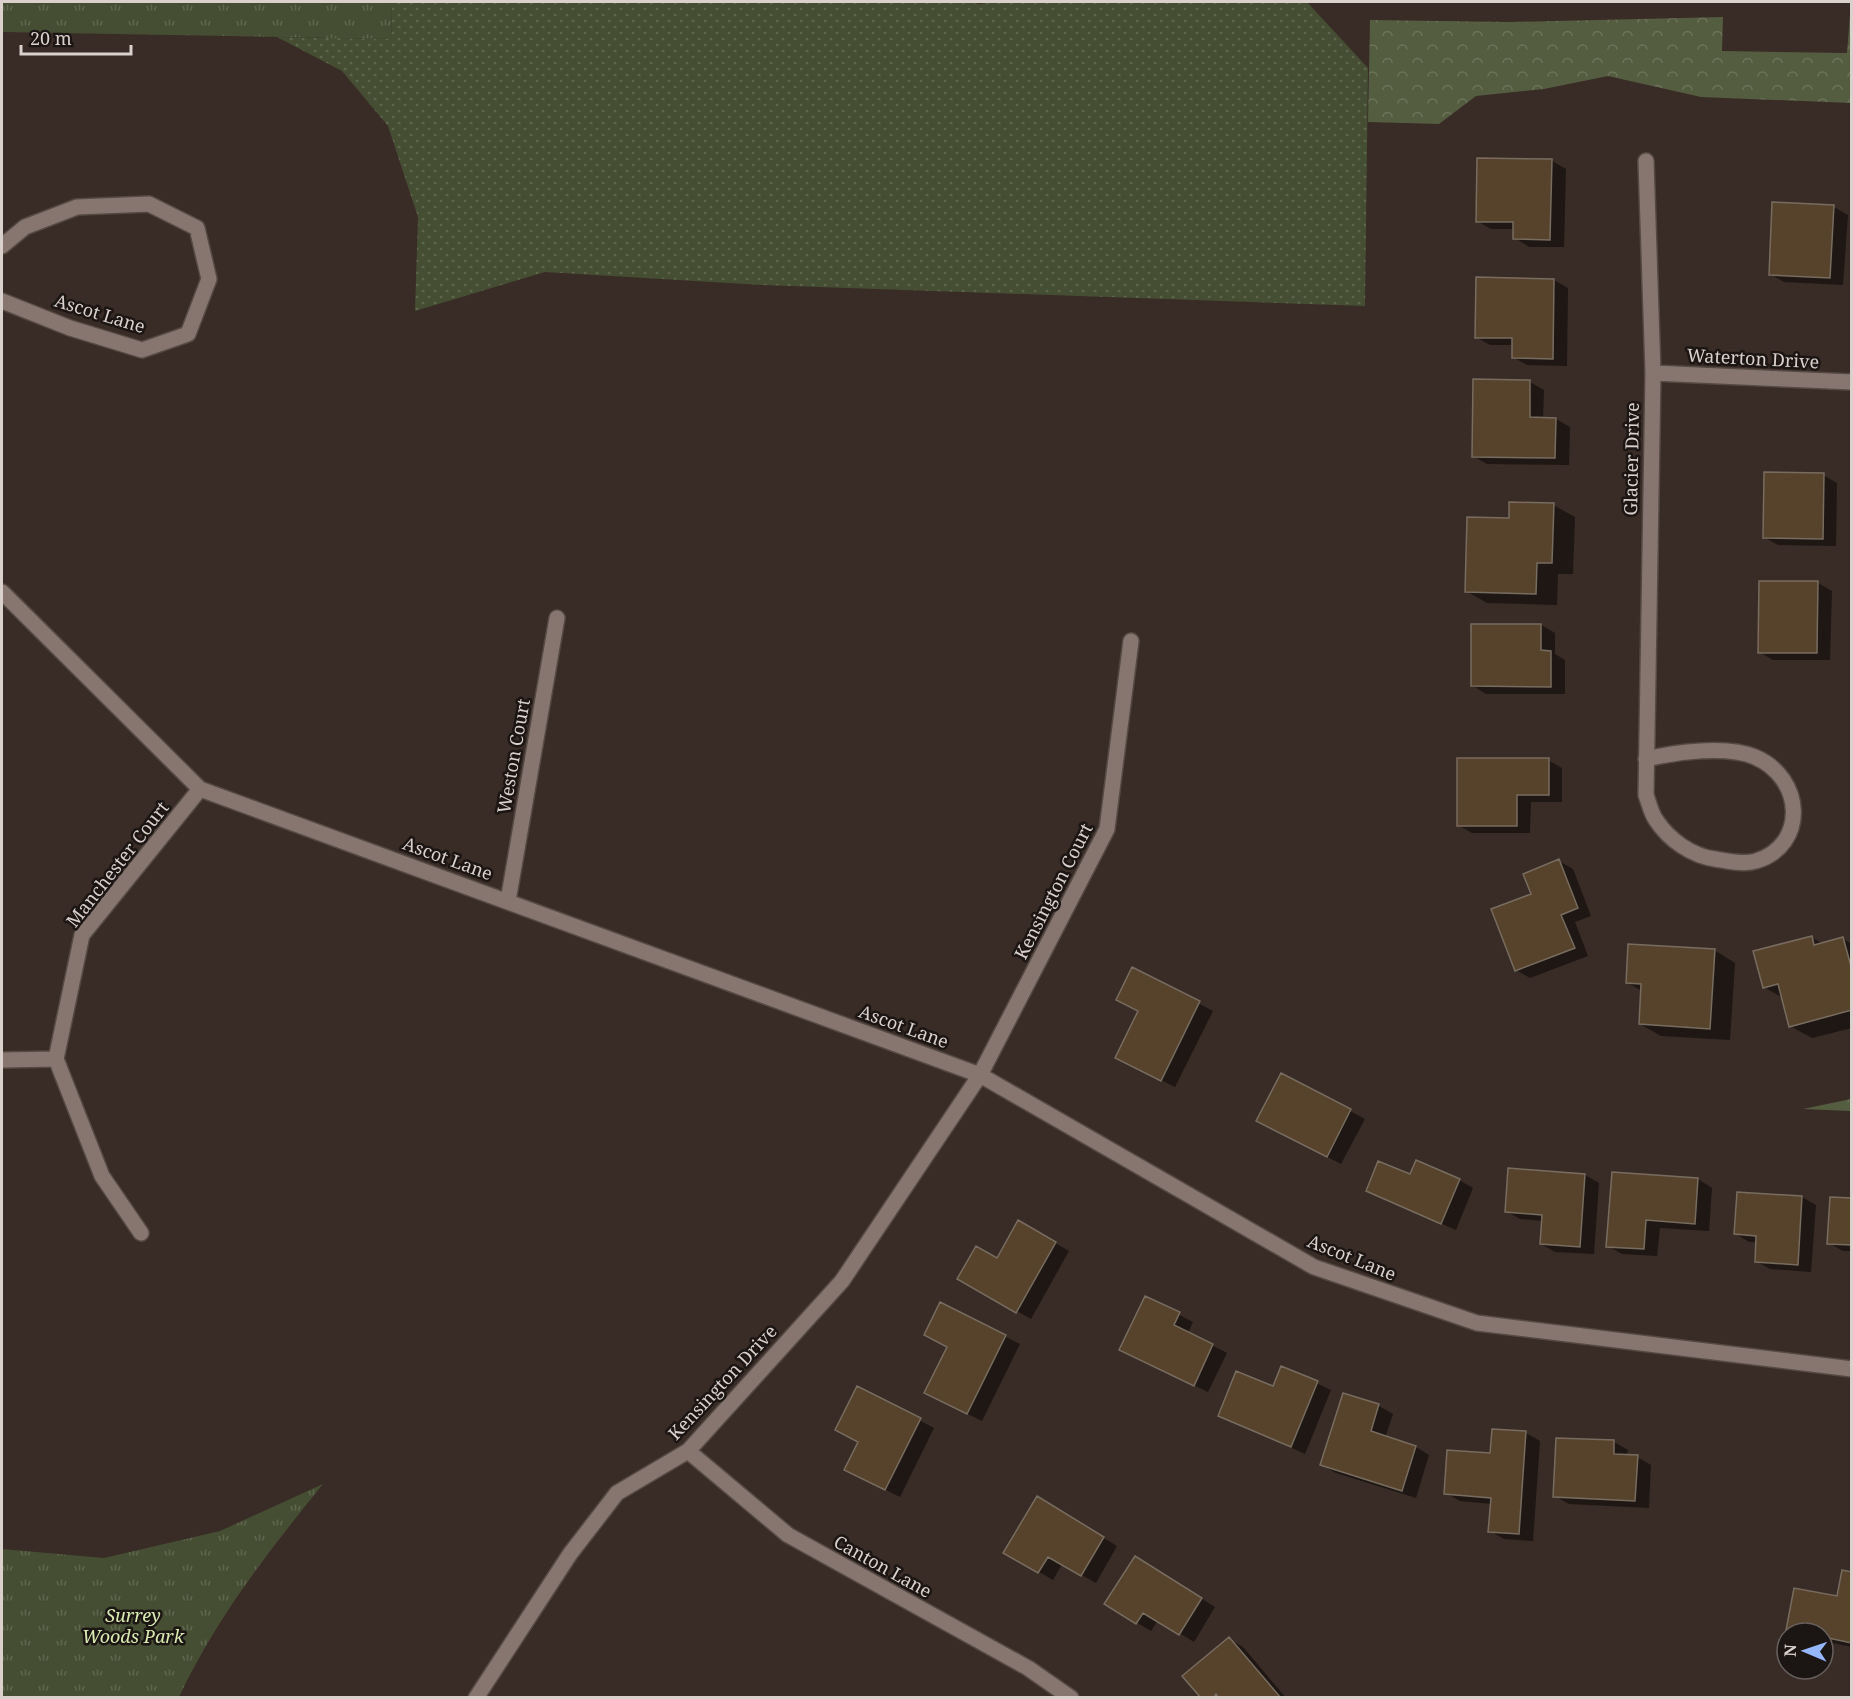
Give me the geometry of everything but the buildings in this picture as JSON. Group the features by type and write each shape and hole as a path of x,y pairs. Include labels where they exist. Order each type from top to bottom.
{"street":[{"name":"Glacier Drive","path":"1646,161 1653,373 1646,759 1646,795 1655,820 1683,847 1700,857 1730,862 1755,862 1770,855 1782,844 1791,828 1794,803 1792,792 1782,775 1756,757 1734,751 1679,753 1646,759"},
{"name":"Ascot Lane","path":"2,246 25,227 77,207 149,204 197,228 210,279 188,334 142,350 70,328 2,301"},
{"name":"Waterton Drive","path":"1653,373 1851,382"},
{"name":"Ascot Lane","path":"2,592 200,789 980,1075 1314,1267 1477,1323 1851,1369"},
{"name":"Weston Court","path":"508,901 557,618"},
{"name":"Kensington Court","path":"980,1075 1107,829 1131,641"},
{"name":"Manchester Court","path":"56,1059 82,935 200,789"},
{"path":"2,1060 56,1059 102,1176 141,1233"},
{"name":"Kensington Drive","path":"476,1698 570,1554 617,1493 688,1452 842,1281 980,1075"},
{"name":"Canton Lane","path":"688,1452 788,1535 1028,1668 1071,1698"}],"green space":[{"path":"2,2 392,2 391,39 2,32"},
{"path":"392,2 964,2 982,4 985,2 1307,2 1368,68 1365,306 762,285 545,272 415,311 418,217 388,126 342,71 277,37 391,39"},
{"path":"1851,2 1851,103 1701,97 1608,76 1544,89 1476,96 1439,124 1368,122 1370,20 1510,22 1723,17 1722,51 1847,53"},
{"path":"1851,1099 1851,1111 1803,1109"},
{"name":"Surrey Woods Park","path":"323,1484 263,1560 227,1612 179,1697 2,1697 2,1549 104,1558 220,1531"}]}
